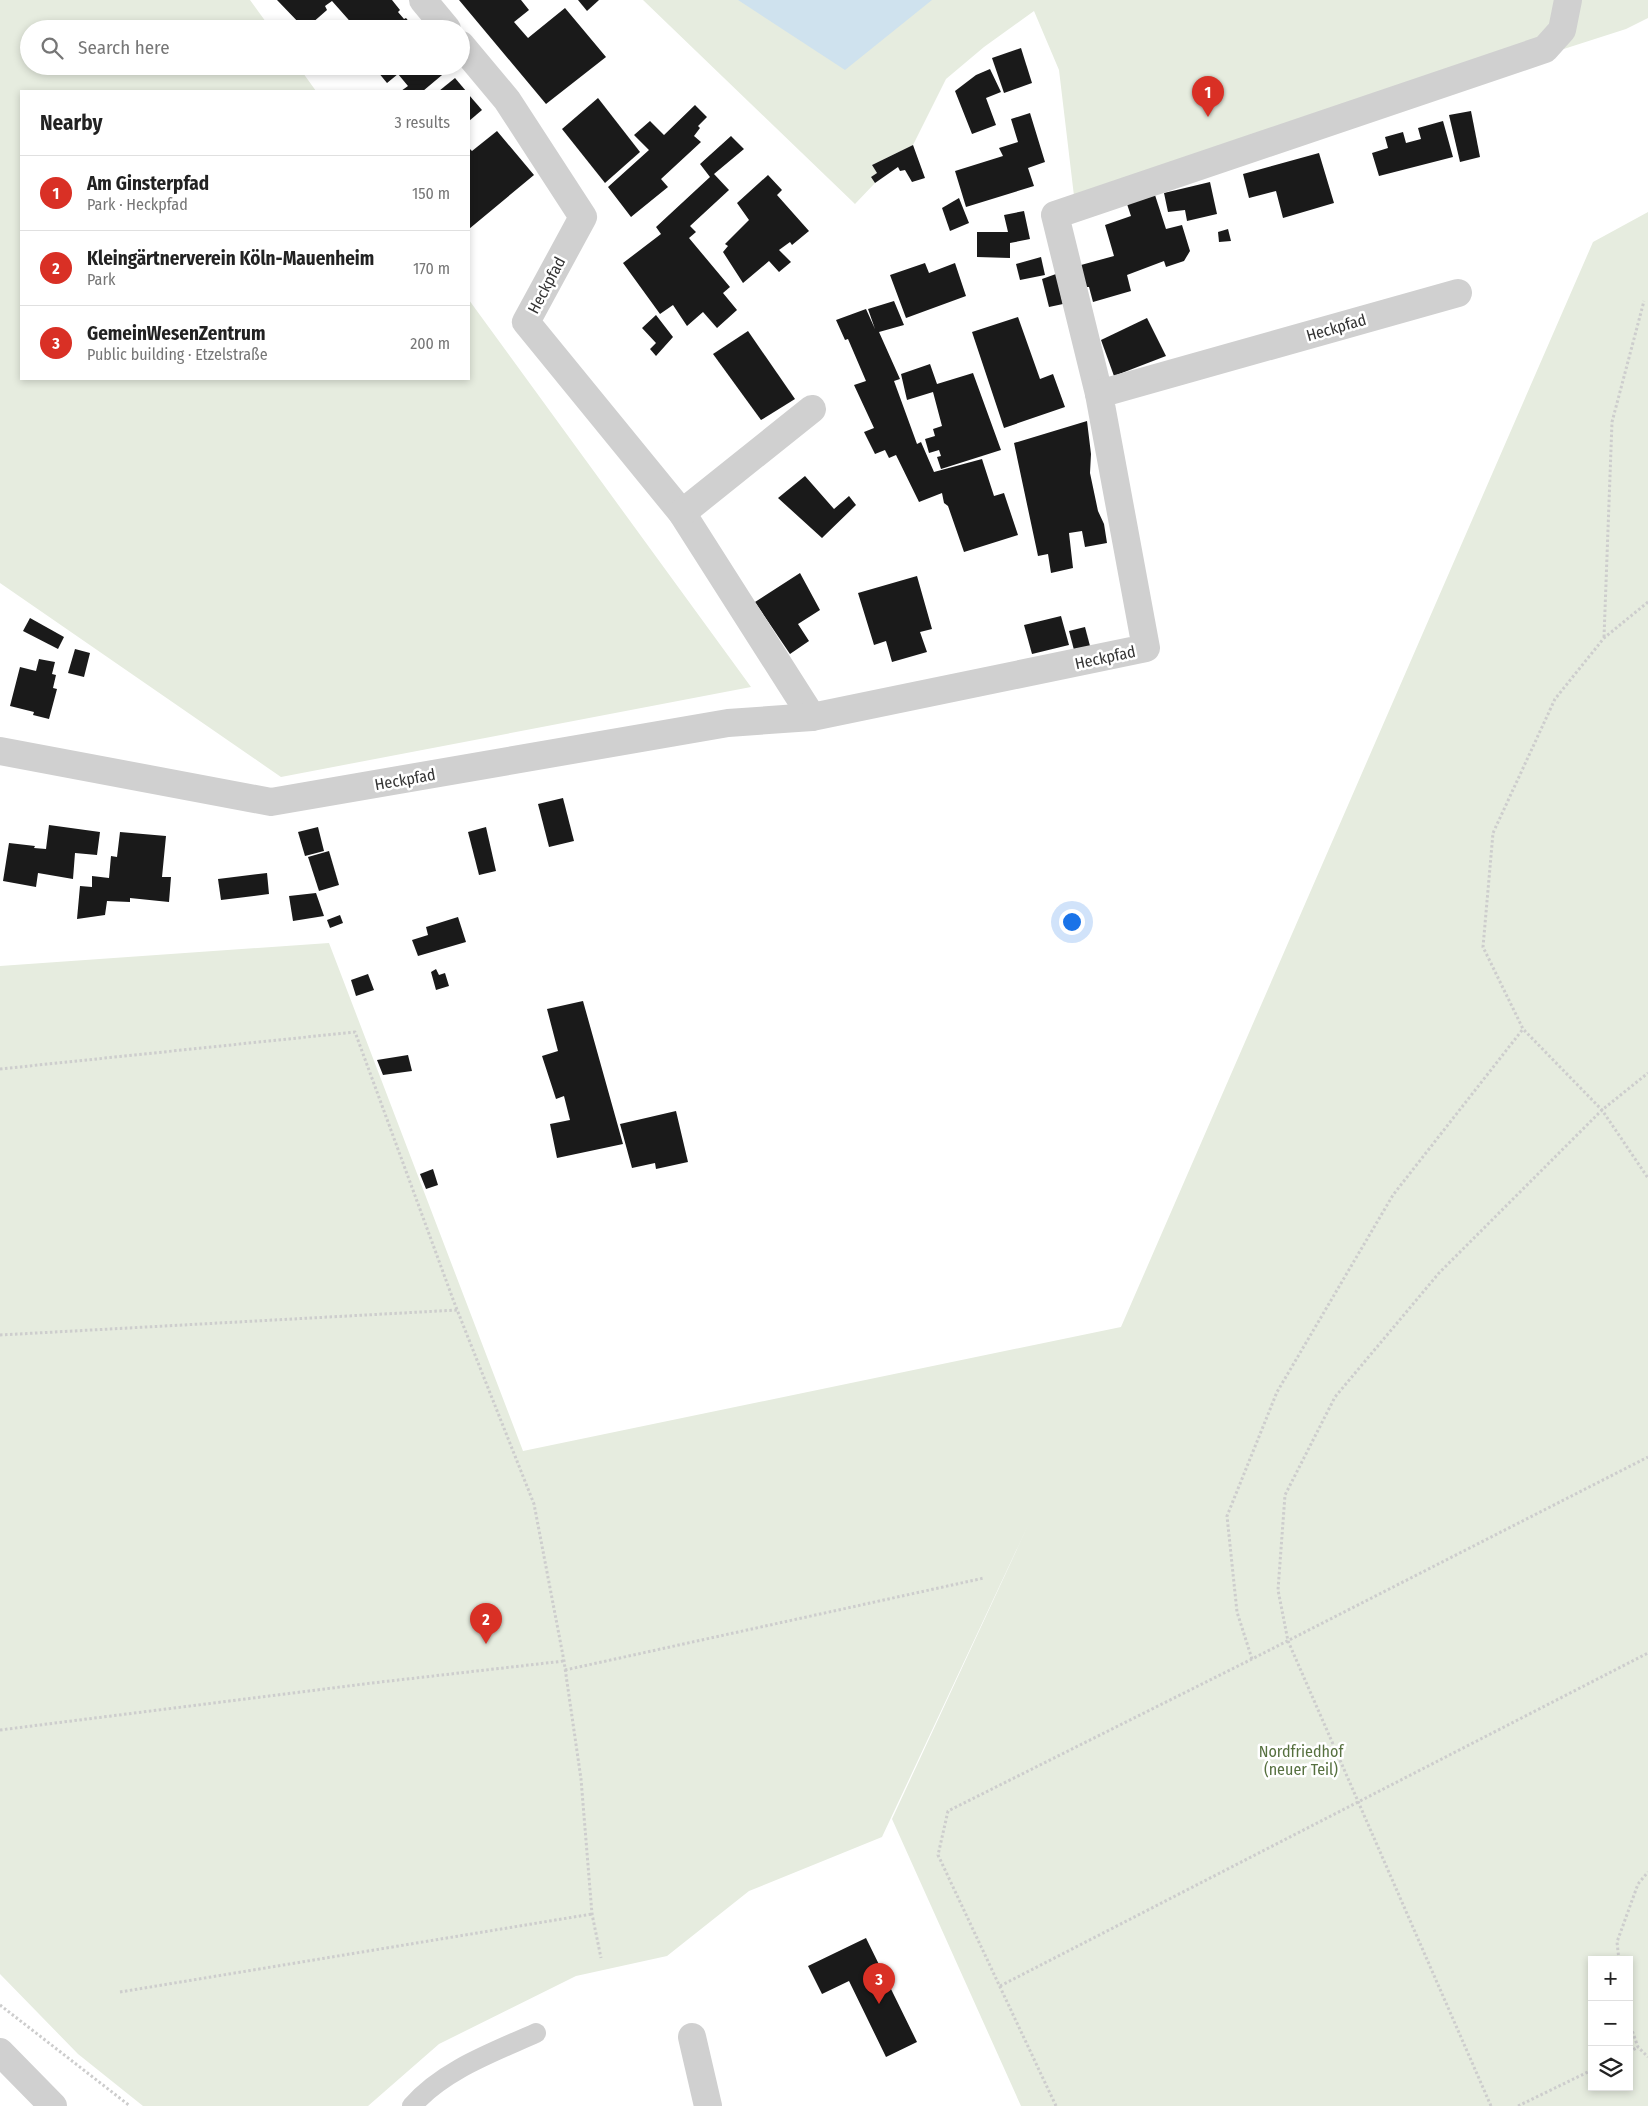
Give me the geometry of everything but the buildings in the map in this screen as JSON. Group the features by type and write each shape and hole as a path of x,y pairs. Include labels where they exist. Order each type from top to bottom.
{"street":[{"path":"423,0 440,20"},
{"name":"Heckpfad","path":"0,751 271,802 728,722 812,717 1146,648 1099,394 1055,215 1545,49 1562,30 1568,0"},
{"name":"Heckpfad","path":"470,56 507,100 583,217 526,322 682,514 812,717"},
{"name":"Heckpfad","path":"1099,394 1458,293"},
{"path":"682,514 812,409"},
{"path":"692,2037 708,2106"},
{"path":"0,2052 53,2106"}],"lane":[{"path":"412,2106 418,2099 445,2079 475,2061 536,2033"}],"path":[{"path":"1604,638 1612,422 1644,301"},
{"path":"1648,602 1604,638 1555,699 1493,834 1483,947 1523,1029 1602,1110 1648,1178"},
{"path":"1252,1659 1237,1612 1227,1516 1277,1392 1393,1195 1523,1029"},
{"path":"0,1069 355,1032 457,1310 534,1504 564,1661 581,1779 592,1914 601,1958"},
{"path":"1491,2106 1288,1641 1278,1590 1285,1495 1334,1397 1439,1273 1602,1110 1648,1073"},
{"path":"0,1335 457,1310"},
{"path":"1056,2106 938,1854 948,1811 1288,1641 1648,1457"},
{"path":"565,1670 984,1578"},
{"path":"1000,1986 1648,1653"},
{"path":"0,1730 564,1661"},
{"path":"1618,1956 1616,1942 1638,1884 1648,1872"},
{"path":"120,1992 592,1914"},
{"path":"0,2005 130,2106"},
{"path":"1633,2033 1638,2047 1648,2057"},
{"path":"1633,2050 1638,2047"},
{"path":"1518,2106 1588,2072"}],"green space":[{"path":"0,0 250,0 264,20 20,20 20,75 304,75 315,90 20,90 20,380 470,380 470,301 751,687 281,777 0,583"},
{"path":"643,0 1648,0 1648,18 1626,29 1236,154 1074,196 1059,70 1034,11 984,47 946,79 913,145 872,165 877,173 871,177 875,183 855,204"},
{"name":"Nordfriedhof (neuer Teil)","path":"1648,212 1648,2106 1021,2106 892,1819 1030,1521 882,1837 749,1891 667,1956 576,1976 439,2044 368,2106 143,2106 78,2054 0,1974 0,966 329,943 523,1451 1121,1327 1593,242"}],"water":[{"path":"738,0 932,0 845,70"}],"place":[{"name":"Am Ginsterpfad","path":"1208,117"},
{"name":"Kleingärtnerverein Köln-Mauenheim","path":"486,1644"},
{"name":"GemeinWesenZentrum","path":"879,2004"}]}
